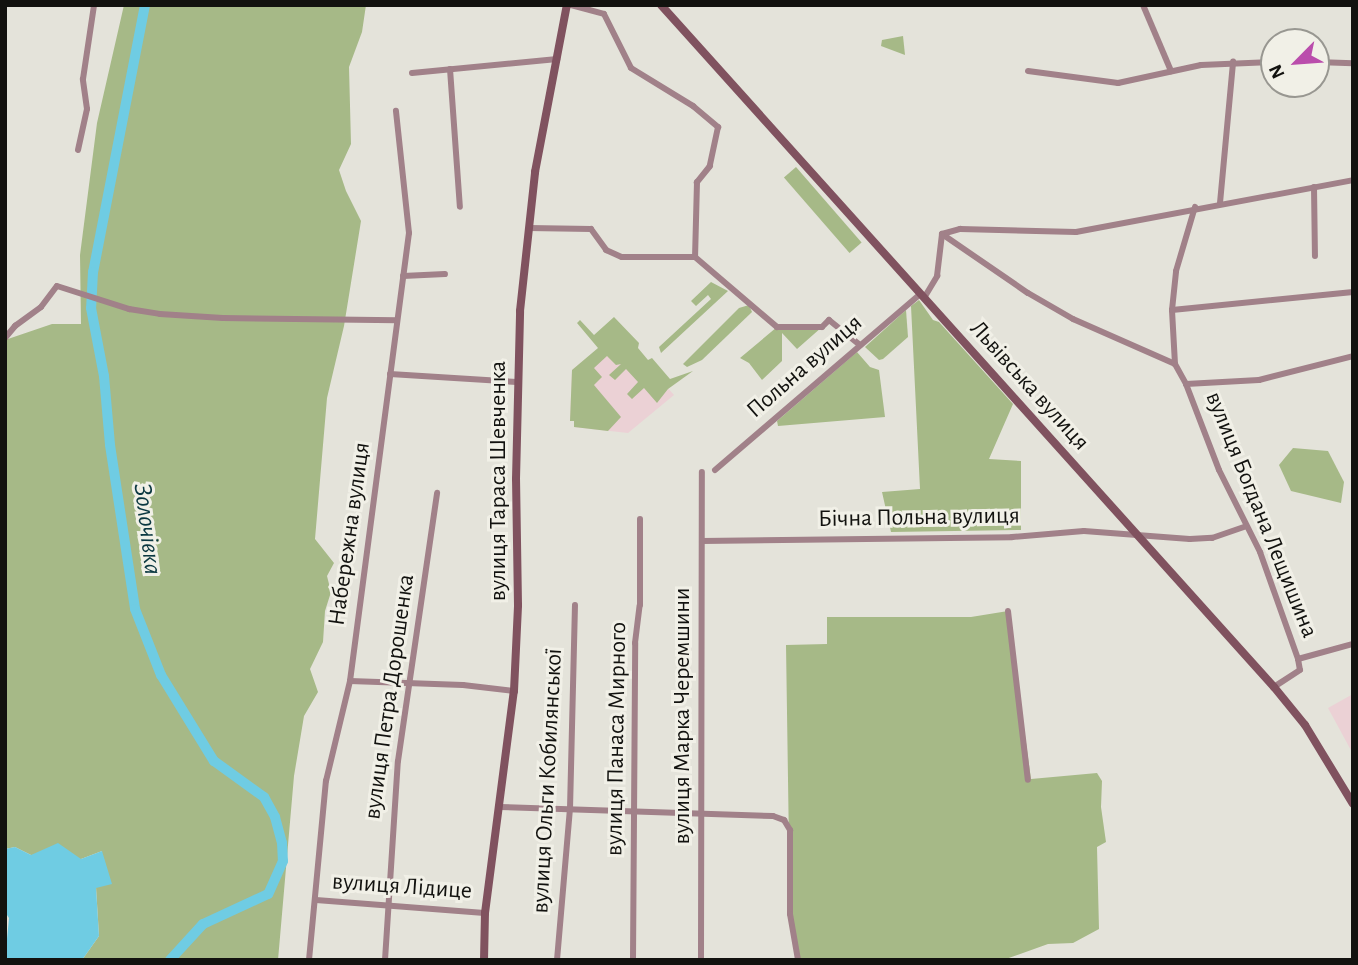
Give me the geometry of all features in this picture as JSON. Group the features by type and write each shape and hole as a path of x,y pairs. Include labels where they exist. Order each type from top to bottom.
{"main road":[{"name":"вулиця Тараса Шевченка","path":"484,960 485,913 514,691 518,605 517,382 528,228 535,172 569,5"},
{"name":"Львівська вулиця","path":"661,5 1274,688 1311,734 1352,802"}],"street":[{"path":"78,150 87,109 83,79 94,5"},
{"path":"569,5 604,14 631,68 693,106 718,127 710,166 697,182 695,257"},
{"path":"1143,5 1171,71"},
{"path":"412,73 557,60"},
{"path":"1220,203 1233,62"},
{"path":"1028,71 1118,83 1171,71 1233,62 1260,62"},
{"path":"1330,62 1353,63"},
{"path":"450,69 460,207"},
{"name":"Набережна вулиця","path":"309,960 326,781 350,681 409,233 396,111"},
{"path":"942,234 960,229 1076,232 1195,207 1353,180"},
{"path":"1314,187 1315,256"},
{"path":"942,234 1028,293 1073,319 1175,364 1172,310 1176,271 1195,207"},
{"path":"528,228 591,229 606,250 622,257 695,257 729,283 777,327 822,327 829,320 860,345"},
{"path":"922,296 937,276 942,234"},
{"path":"403,276 446,275"},
{"path":"5,338 15,326 41,307 57,286 100,300 160,314 223,318 397,320"},
{"path":"1172,310 1353,292"},
{"name":"Польна вулиця","path":"715,470 860,345 922,296"},
{"path":"1186,384 1259,380 1353,356"},
{"name":"вулиця Богдана Лещишина","path":"1175,364 1186,384 1219,470 1269,574 1298,659"},
{"path":"390,374 517,382"},
{"name":"вулиця Марка Черемшини","path":"701,960 702,472"},
{"name":"вулиця Петра Дорошенка","path":"385,960 386,907 398,761 437,493"},
{"name":"вулиця Панаса Мирного","path":"633,960 633,812 640,519"},
{"name":"Бічна Польна вулиця","path":"702,541 1012,537 1084,531 1212,538 1246,526"},
{"name":"вулиця Ольги Кобилянської","path":"557,960 570,809 575,605"},
{"path":"1008,611 1028,780"},
{"path":"1274,688 1300,670 1298,659 1353,645"},
{"path":"350,681 514,691"},
{"path":"499,807 773,816 784,820 790,830 790,914 798,960"},
{"name":"вулиця Лідице","path":"316,900 485,913"}],"shaded area":[{"path":"599,348 666,386 674,395 628,433 574,427 574,421 570,421 572,370"},
{"path":"1353,694 1353,754 1328,708"}],"green space":[{"path":"124,5 366,5 362,32 349,67 351,144 339,170 361,221 344,326 327,398 315,539 334,563 327,576 331,592 325,611 323,642 310,669 318,692 304,716 294,776 278,960 82,960 99,936 96,887 102,851 81,859 31,855 15,847 5,849 5,340 52,324 81,324 80,255 97,123"},
{"path":"903,36 905,55 881,46 882,40"},
{"path":"796,167 862,242 850,253 784,177"},
{"path":"711,282 728,291 661,353 659,347 711,299 708,295 696,306 691,301"},
{"path":"919,300 933,320 939,322 1013,404 989,459 1021,461 1021,530 891,532 882,492 920,489 911,306"},
{"path":"749,305 752,312 702,360 687,367 683,364 739,308"},
{"path":"906,310 908,337 879,360 865,347"},
{"path":"614,317 639,343 638,348 648,360 652,358 670,379 693,371 668,389 657,403 644,388 632,399 627,394 638,382 626,369 615,380 609,375 621,364 616,365 607,356 594,368 602,377 594,385 621,417 608,431 574,427 574,421 570,421 572,370 598,348 577,323 580,320 594,335"},
{"path":"777,327 822,327 797,349 782,333 782,361 762,380 749,363 740,358"},
{"path":"857,352 870,367 879,370 885,417 778,426 777,421"},
{"path":"1293,448 1328,451 1344,482 1341,503 1291,491 1279,465"},
{"path":"1008,611 1031,779 1097,773 1102,781 1101,807 1106,842 1097,847 1099,929 1073,943 1048,944 1003,960 798,960 790,914 786,645 827,644 827,617 971,617"}],"water":[{"path":"58,843 81,859 102,851 112,884 96,888 99,936 82,960 5,960 9,918 5,912 5,849 15,847 31,855"}],"waterway":[{"name":"Золочівка","path":"145,5 93,272 91,308 104,376 110,445 135,609 161,675 214,761 264,797 275,817 282,843 283,861 268,894 203,924 170,960"}]}
